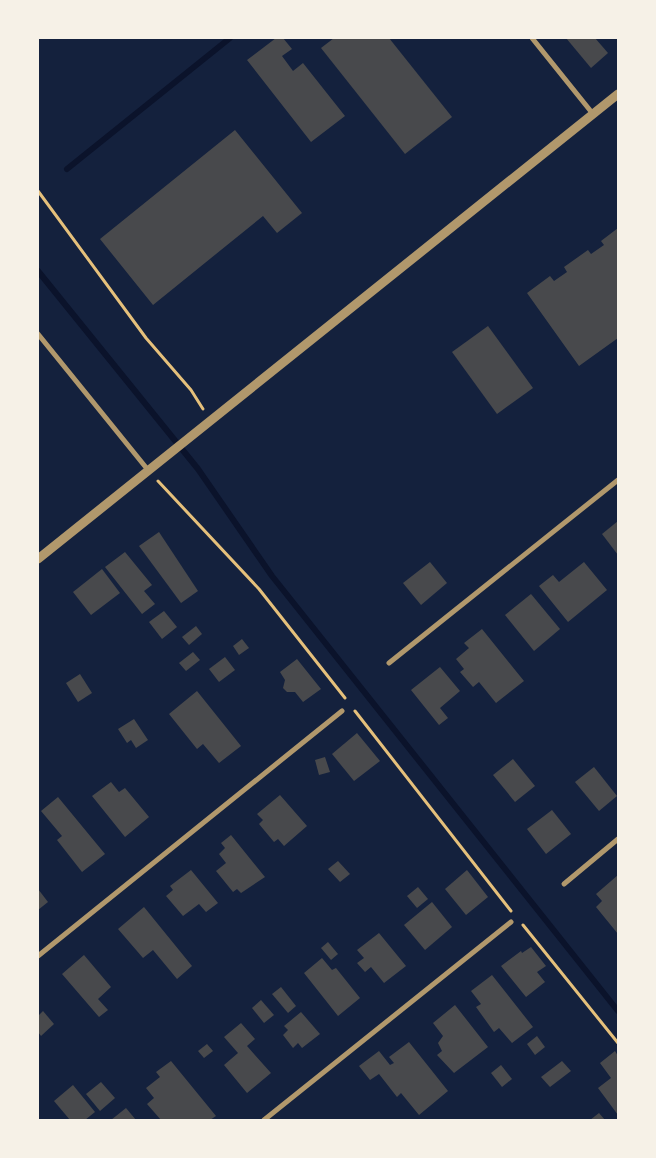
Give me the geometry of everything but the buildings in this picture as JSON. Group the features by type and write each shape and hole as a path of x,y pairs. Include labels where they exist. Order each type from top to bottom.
{"street":[{"path":"532,38 592,114"},
{"path":"38,559 592,114 617,98"},
{"path":"38,334 148,470"},
{"path":"388,663 618,480"},
{"path":"38,956 342,711"},
{"path":"564,884 618,839"},
{"path":"264,1120 511,922"}],"path":[{"path":"38,191 146,338 198,400 208,422"},
{"path":"148,470 259,589 346,701"},
{"path":"352,708 513,913"},
{"path":"520,921 618,1043"}],"waterway":[{"path":"67,169 230,38"},
{"path":"38,271 198,469 272,576 618,1011"}]}
